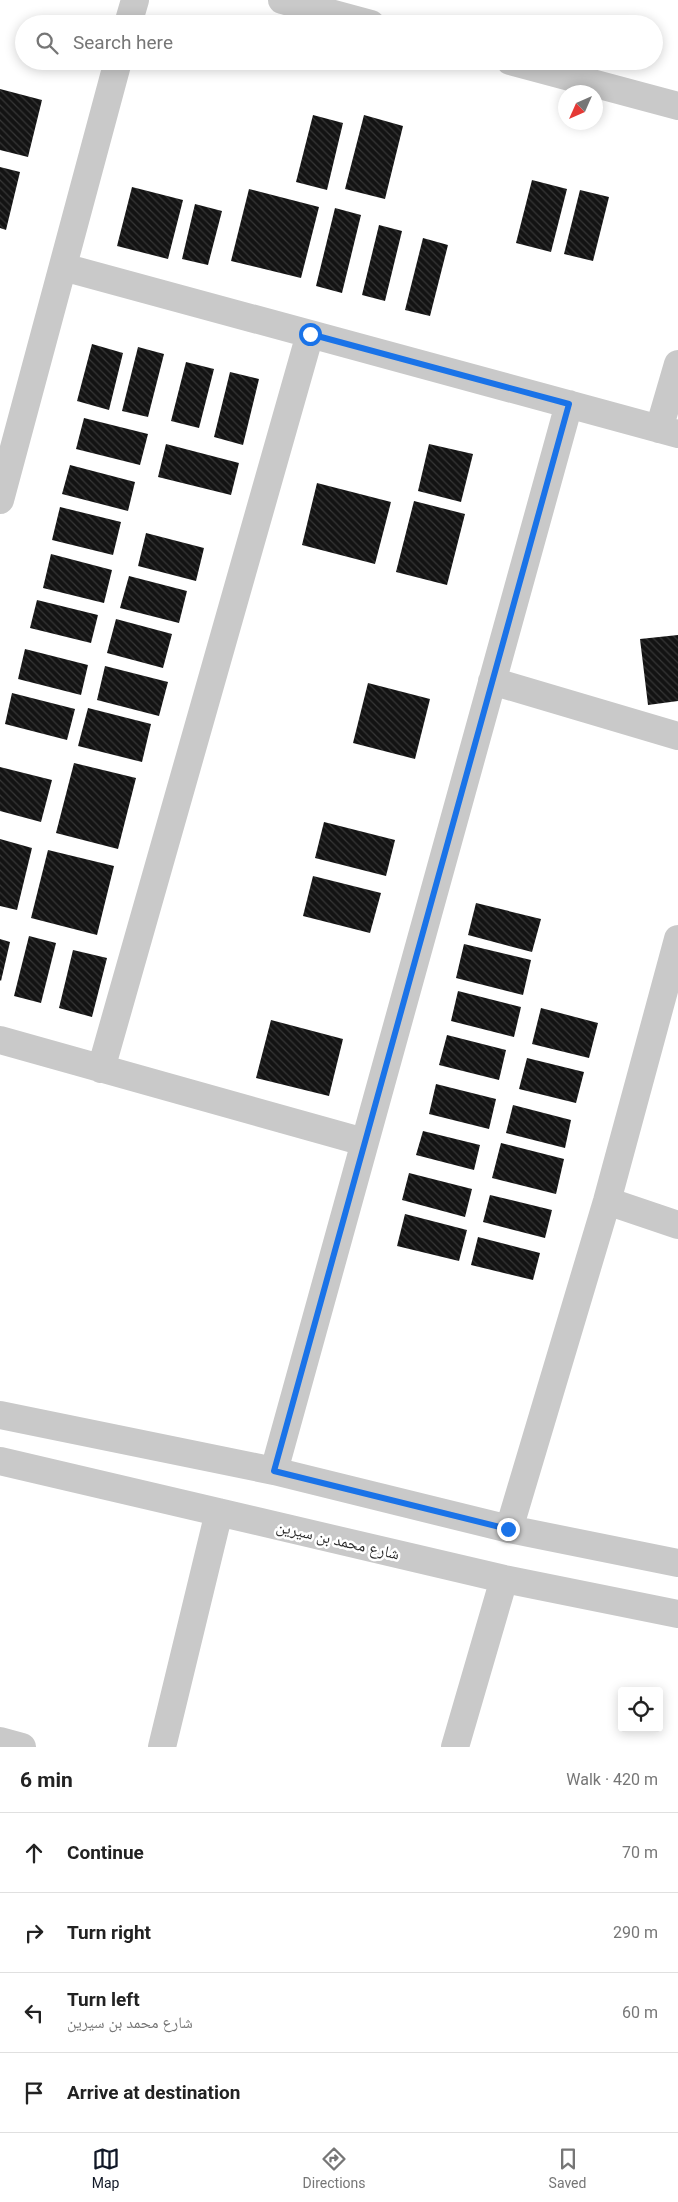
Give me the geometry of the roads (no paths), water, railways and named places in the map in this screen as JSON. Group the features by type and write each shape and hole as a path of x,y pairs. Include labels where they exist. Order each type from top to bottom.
{"street":[{"path":"131,15 135,0"},
{"path":"282,0 338,15"},
{"path":"0,500 116,70"},
{"path":"544,70 678,106"},
{"path":"63,266 669,432 678,364"},
{"path":"101,1070 310,334"},
{"path":"274,1471 569,404"},
{"path":"492,681 678,736"},
{"path":"508,1529 607,1201 678,939"},
{"path":"0,1040 101,1070 364,1142"},
{"path":"607,1201 678,1224"},
{"path":"0,1415 274,1471 508,1529 678,1562"},
{"name":"شارع محمد بن سيرين","path":"0,1460 504,1579 678,1614"},
{"path":"162,1747 219,1512"},
{"path":"455,1747 504,1579"},
{"path":"0,1741 22,1747"}]}
